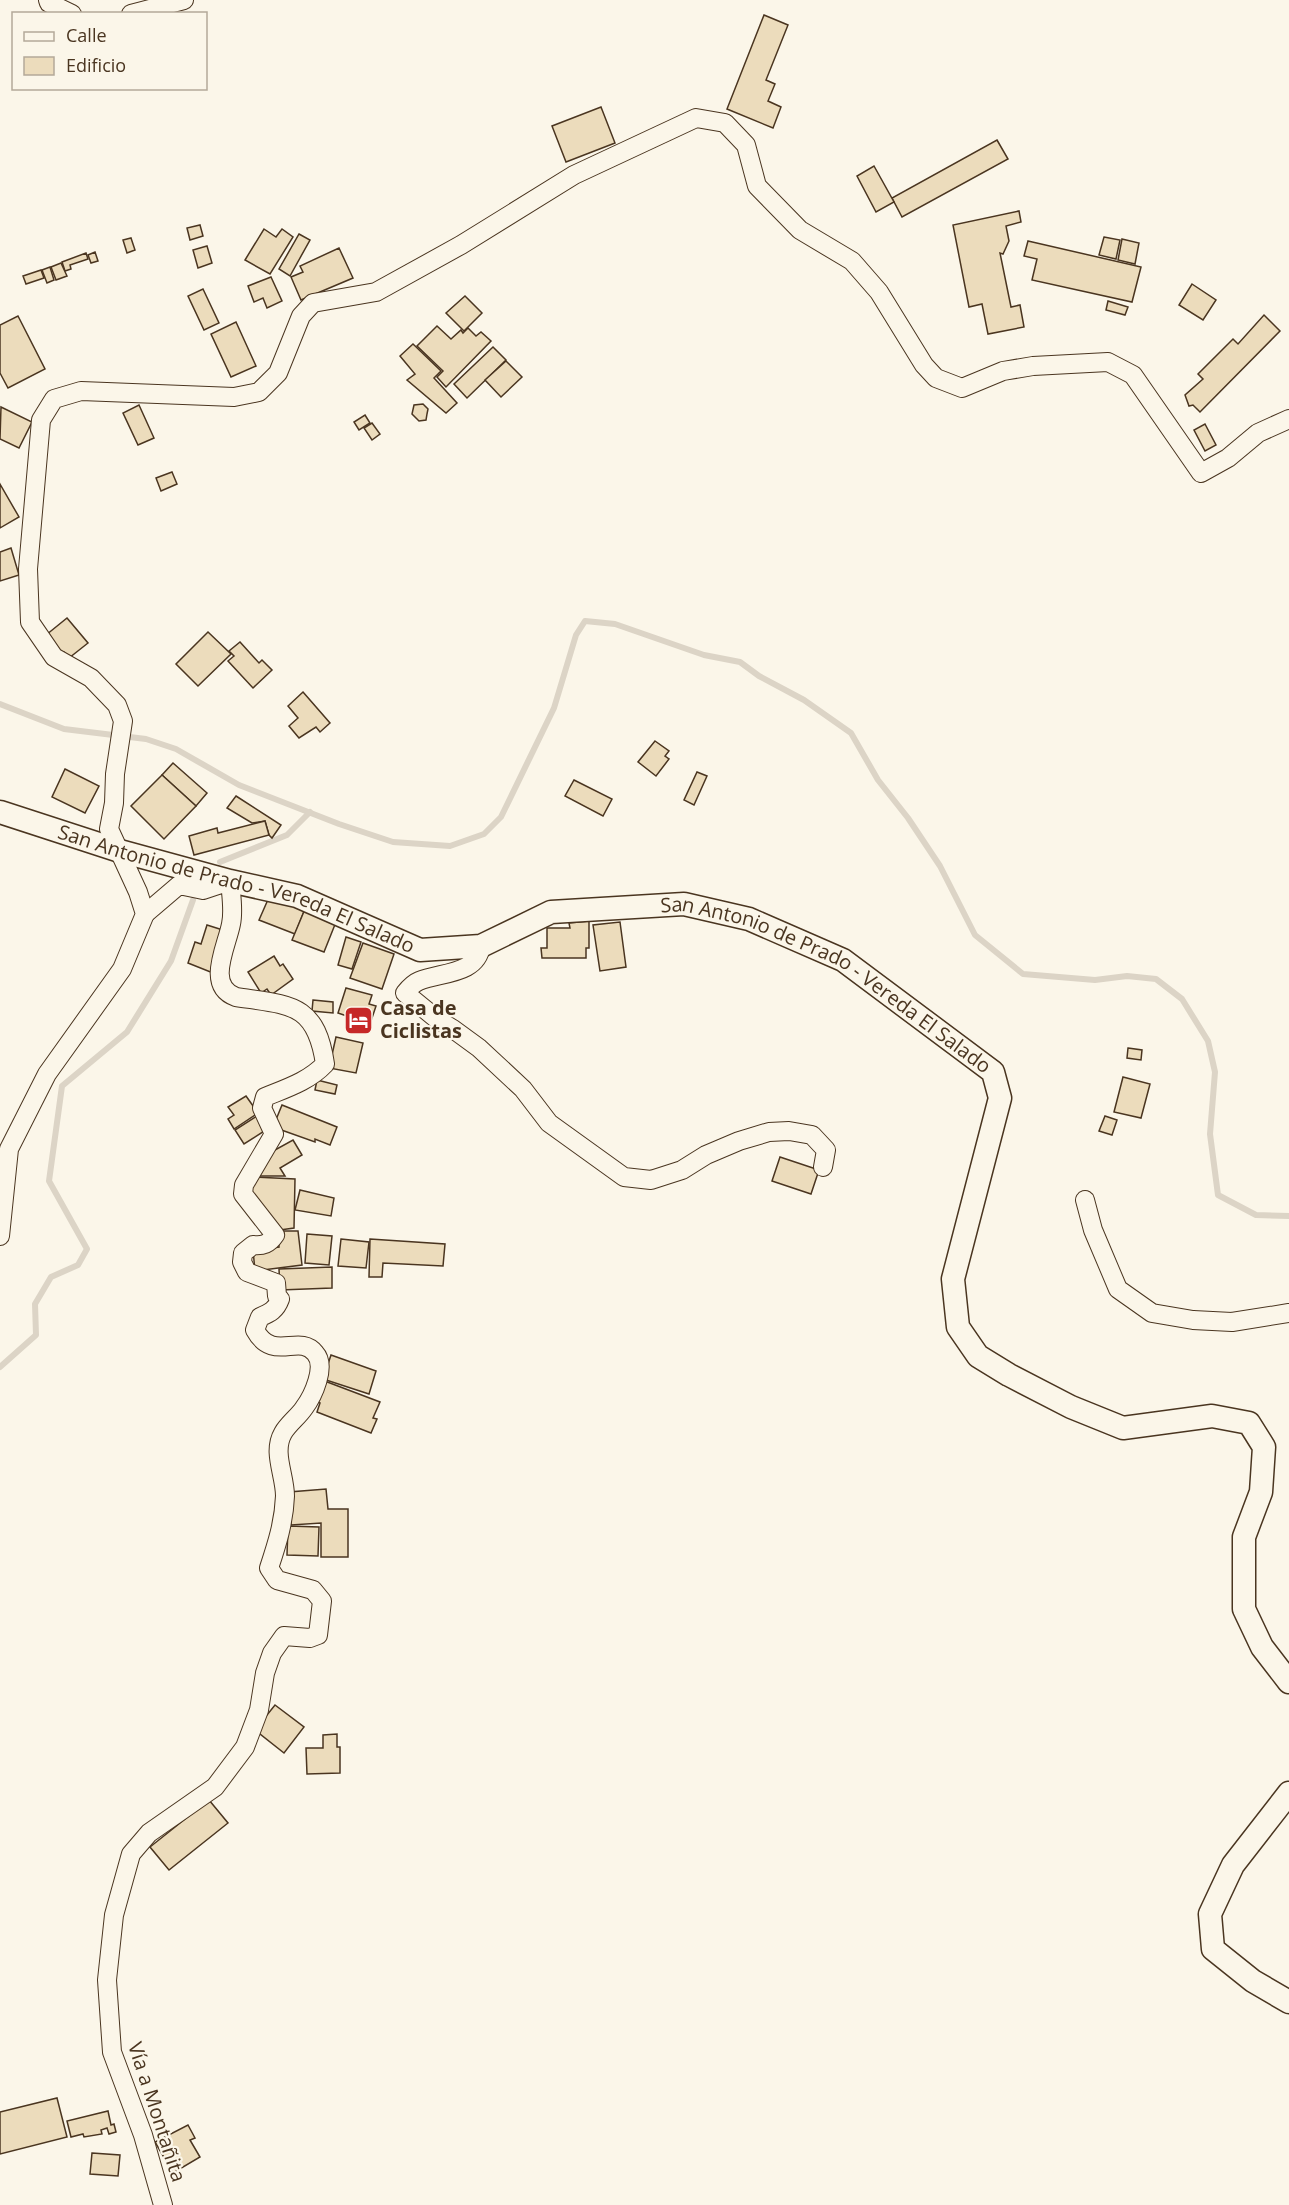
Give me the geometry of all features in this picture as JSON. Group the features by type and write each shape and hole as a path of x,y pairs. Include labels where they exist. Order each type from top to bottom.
{"street":[{"path":"48,0 49,3 68,12"},
{"path":"139,12 184,0"},
{"path":"145,914 138,892 109,829 123,721 117,705 91,678 54,657 30,622 28,569 41,420 54,399 81,391 234,398 259,392 278,373 301,316 313,303 376,292 461,245 574,175 696,118 724,123 746,145 757,186 800,230 852,261 879,292 924,364 936,378 962,388 1003,370 1108,362 1132,375 1201,473 1228,458 1258,433 1289,419"},
{"name":"San Antonio de Prado - Vereda El Salado","path":"0,812 120,851 230,881 297,896 420,950 481,946 551,912 684,904 749,919 843,960 993,1072 1000,1098 953,1279 958,1326 978,1356 1009,1376 1071,1407 1123,1428 1212,1416 1249,1423 1264,1447 1261,1492 1245,1537 1244,1609 1262,1647 1289,1683"},
{"path":"0,1236 9,1149 47,1074 122,969 145,914 178,885 203,890 230,881"},
{"name":"Vía a Montañita","path":"163,2205 143,2135 112,2052 107,1980 114,1915 131,1854 149,1833 215,1786 245,1747 259,1710 265,1673 272,1653 284,1636 310,1638 318,1635 322,1601 313,1590 277,1580 269,1568 280,1536 285,1495 278,1447 283,1432 305,1407 320,1374 320,1364 316,1353 304,1345 278,1348 260,1338 255,1330 260,1317 277,1308 280,1299 277,1296 276,1283 247,1272 243,1262 243,1253 253,1245 262,1246 271,1241 275,1235 243,1194 244,1185 274,1134 262,1108 265,1096 300,1083 325,1064 322,1043 310,1020 290,1005 227,994 222,988 219,972 232,921 230,881"},
{"path":"481,946 476,960 455,972 416,982 405,993 431,1015 480,1048 523,1089 549,1124 624,1178 651,1180 682,1170 706,1155 739,1141 769,1132 789,1131 812,1135 826,1150 823,1167"},
{"path":"1085,1200 1093,1230 1118,1289 1152,1313 1193,1320 1232,1322 1289,1313"},
{"path":"1289,1793 1233,1865 1210,1914 1213,1949 1253,1981 1289,2002"}],"building":[{"path":"764,15 788,25 766,80 775,84 768,101 781,107 773,128 727,109"},
{"path":"601,107 615,143 566,162 552,126"},
{"path":"997,140 1008,159 902,217 892,198"},
{"path":"874,166 894,202 876,212 857,176"},
{"path":"1019,211 1021,222 1006,226 1009,241 1003,254 1000,253 1011,307 1020,305 1024,327 988,334 982,304 969,307 953,225"},
{"path":"200,225 203,236 190,240 187,228"},
{"path":"264,229 276,237 282,229 293,237 270,274 245,260"},
{"path":"299,234 310,240 290,276 279,269"},
{"path":"1104,237 1120,240 1116,259 1099,255"},
{"path":"131,238 135,250 127,253 123,240"},
{"path":"1122,239 1139,243 1135,264 1118,260"},
{"path":"1028,241 1141,267 1132,302 1032,280 1037,259 1024,256"},
{"path":"207,246 212,263 198,268 193,250"},
{"path":"339,248 353,278 301,300 291,277 303,272 300,266"},
{"path":"95,252 98,261 91,263 88,255"},
{"path":"86,253 88,259 70,265 71,269 65,271 62,262"},
{"path":"61,263 67,276 56,280 51,267"},
{"path":"50,267 54,280 47,283 42,270"},
{"path":"41,270 44,278 26,284 23,276"},
{"path":"271,277 282,301 267,308 263,298 254,302 248,286"},
{"path":"1192,284 1216,300 1203,320 1179,305"},
{"path":"203,289 219,323 204,330 188,296"},
{"path":"465,296 482,313 464,331 446,313"},
{"path":"1108,301 1128,307 1125,315 1106,310"},
{"path":"1264,315 1280,331 1200,412 1193,405 1189,406 1185,395 1203,379 1198,374 1233,339 1238,344"},
{"path":"18,316 45,369 8,388 0,373 0,325"},
{"path":"236,322 256,366 231,377 211,334"},
{"path":"437,326 451,339 461,330 463,333 468,328 476,336 481,332 491,341 446,387 437,377 443,371 417,346"},
{"path":"413,344 441,371 434,378 457,403 446,413 407,380 415,374 400,356"},
{"path":"493,347 506,360 467,398 454,384"},
{"path":"506,361 522,377 501,397 485,380"},
{"path":"423,404 428,409 426,420 419,421 412,414 414,405"},
{"path":"139,405 154,438 138,445 123,413"},
{"path":"1,407 32,422 19,448 0,439"},
{"path":"365,415 370,423 359,430 354,422"},
{"path":"372,423 380,434 372,440 364,428"},
{"path":"1205,424 1216,445 1205,451 1194,430"},
{"path":"172,472 177,484 161,491 156,478"},
{"path":"0,484 19,517 0,528"},
{"path":"11,548 19,575 0,581 0,552"},
{"path":"67,618 88,643 69,658 64,652 62,654 46,635"},
{"path":"208,632 231,654 198,686 176,664"},
{"path":"240,642 259,663 262,660 272,670 253,688 228,661 234,656 229,651"},
{"path":"303,692 330,723 320,732 316,727 299,738 289,726 298,718 288,706"},
{"path":"655,741 669,751 665,756 669,759 656,776 638,762"},
{"path":"173,763 207,793 196,806 162,775"},
{"path":"65,769 99,786 85,813 52,797"},
{"path":"697,772 707,776 694,805 684,800"},
{"path":"162,775 196,806 164,839 131,806"},
{"path":"574,780 612,799 603,816 565,796"},
{"path":"236,796 281,825 272,838 265,821 252,823 227,808"},
{"path":"265,821 269,835 194,855 189,836 217,828 218,833"},
{"path":"270,895 305,909 295,934 259,920"},
{"path":"305,909 336,922 324,952 292,940"},
{"path":"589,921 589,948 586,948 586,958 542,958 541,948 547,948 547,928 570,928 569,923"},
{"path":"620,922 626,967 600,971 593,925"},
{"path":"207,925 226,931 213,973 188,963 195,942 201,944"},
{"path":"346,937 361,942 352,969 338,965"},
{"path":"363,943 394,954 382,989 350,978"},
{"path":"274,956 280,966 283,964 293,979 271,995 267,989 261,993 248,972"},
{"path":"346,988 372,995 369,1004 376,1006 370,1024 338,1013"},
{"path":"313,1000 333,1002 333,1013 312,1011"},
{"path":"336,1037 363,1043 356,1073 329,1068"},
{"path":"1128,1048 1142,1050 1141,1060 1127,1058"},
{"path":"1123,1077 1150,1084 1141,1118 1114,1112"},
{"path":"317,1080 337,1085 335,1094 315,1090"},
{"path":"246,1096 258,1113 234,1129 228,1119 234,1115 228,1107"},
{"path":"282,1105 337,1127 330,1145 273,1127"},
{"path":"260,1114 269,1128 244,1144 235,1130"},
{"path":"1105,1116 1117,1120 1112,1135 1099,1131"},
{"path":"293,1140 302,1155 280,1168 285,1176 254,1176 264,1156"},
{"path":"780,1157 819,1170 811,1194 772,1181"},
{"path":"252,1177 295,1179 294,1228 280,1230 247,1189"},
{"path":"300,1190 334,1198 331,1216 295,1210"},
{"path":"278,1231 298,1231 302,1265 255,1271 253,1250 279,1247"},
{"path":"307,1234 332,1236 329,1265 305,1263"},
{"path":"341,1239 369,1242 366,1268 338,1266"},
{"path":"370,1239 445,1244 443,1266 383,1263 382,1277 369,1277"},
{"path":"332,1267 332,1288 280,1290 279,1269"},
{"path":"331,1355 376,1371 369,1394 323,1379"},
{"path":"322,1380 380,1402 373,1418 377,1419 371,1433 317,1412 320,1403 314,1401"},
{"path":"326,1489 328,1509 348,1509 348,1557 321,1557 321,1523 291,1525 289,1492"},
{"path":"288,1526 319,1527 318,1556 287,1555"},
{"path":"275,1705 304,1727 284,1753 255,1730"},
{"path":"337,1734 337,1747 340,1747 340,1773 307,1774 306,1748 323,1748 323,1735"},
{"path":"209,1800 228,1823 169,1870 150,1847"},
{"path":"57,2098 67,2137 0,2154 0,2112"},
{"path":"108,2111 111,2125 114,2124 116,2132 109,2134 107,2128 101,2130 102,2134 84,2137 83,2134 71,2137 67,2121"},
{"path":"188,2125 195,2138 190,2140 200,2157 173,2173 155,2142"},
{"path":"92,2153 120,2155 118,2176 90,2174"}],"waterway":[{"path":"0,704 64,729 146,739 176,749 239,785 339,824 393,842 450,846 484,834 501,817 554,708 576,635 585,621 615,624 704,655 740,662 759,676 804,700 851,733 878,780 908,818 940,866 975,935 1023,974 1095,980 1127,976 1156,979 1182,999 1208,1041 1215,1072 1210,1134 1218,1195 1256,1215 1289,1216"},
{"path":"220,862 287,835 310,812"},
{"path":"0,1367 36,1335 35,1304 51,1277 78,1265 87,1249 49,1181 62,1086 127,1032 171,961 193,900"}],"place":[{"name":"Casa de Ciclistas","path":"359,1020"}]}
